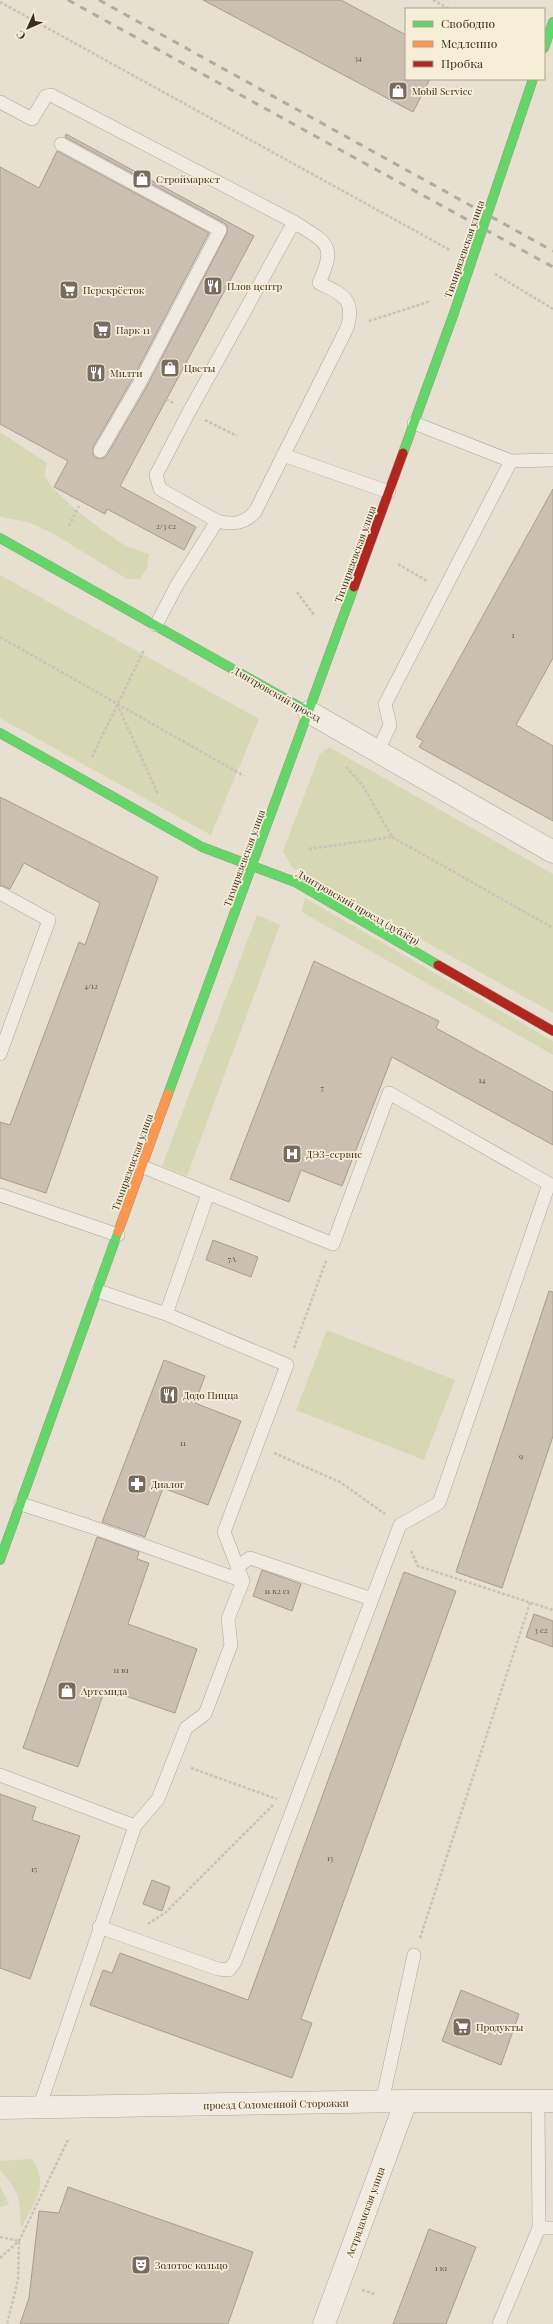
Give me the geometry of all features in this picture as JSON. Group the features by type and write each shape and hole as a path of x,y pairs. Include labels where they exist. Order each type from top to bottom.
{"main road":[{"path":"545,45 553,22"},
{"name":"Тимирязевская улица","path":"0,1560 98,1291 141,1166 253,866 414,423 533,80"},
{"name":"Дмитровский проезд","path":"0,538 309,712"},
{"name":"Дмитровский проезд (дублёр)","path":"3,734 202,847 294,882 553,1031"}],"street":[{"name":"Дмитровский проезд","path":"309,712 378,753 553,852"},
{"name":"проезд Соломенной Сторожки","path":"0,2108 406,2101 545,2101"},
{"name":"Астрадамская улица","path":"324,2324 406,2101"}],"lane":[{"path":"0,102 32,119 46,96 51,95 294,222 316,236 327,250 329,261 319,283 341,294 348,302 351,314 347,328 255,512 248,519 234,524 217,521 160,488 156,475 294,222"},
{"path":"61,144 220,230 139,384 100,451"},
{"path":"414,423 511,460 553,460"},
{"path":"283,455 389,492"},
{"path":"378,753 390,725 385,704 511,460"},
{"path":"156,625 177,585 217,521"},
{"path":"0,748 3,734"},
{"path":"0,893 49,920 0,1054"},
{"path":"99,1927 218,1969 229,1970 235,1962 400,1525 439,1503 551,1185 389,1093 333,1244 141,1166"},
{"path":"166,1314 208,1194"},
{"path":"0,1195 118,1235"},
{"path":"38,2108 135,1826 158,1799 186,1728 205,1714 231,1645 228,1619 243,1581 224,1532 287,1365 166,1314 98,1291"},
{"path":"21,1504 89,1526 243,1581"},
{"path":"237,1567 250,1558 372,1599"},
{"path":"0,1775 135,1826"},
{"path":"382,2102 414,1955"},
{"path":"499,2324 539,2228 545,2101"},
{"path":"539,2228 553,2228"}],"path":[{"path":"433,0 447,8"},
{"path":"0,2 450,250"},
{"path":"495,274 553,308"},
{"path":"347,328 431,301"},
{"path":"69,526 79,506"},
{"path":"398,564 443,590"},
{"path":"297,592 314,615"},
{"path":"0,637 244,776"},
{"path":"89,764 116,704 144,650"},
{"path":"116,704 161,802"},
{"path":"346,767 363,786 392,837 553,928"},
{"path":"309,850 392,837"},
{"path":"287,1365 333,1244"},
{"path":"414,1955 530,1603"},
{"path":"172,1762 294,1805"},
{"path":"128,1937 166,1912 279,1799"},
{"path":"0,2258 19,2241 68,2140"},
{"path":"0,2237 19,2241"},
{"path":"7,2324 18,2280 19,2241"}],"green space":[{"path":"0,432 47,463 44,476 69,504 102,530 123,544 149,554 147,568 140,579 127,579 54,534 28,522 0,517"},
{"path":"0,575 259,719 211,835 0,718"},
{"path":"329,747 553,874 553,1013 292,867 283,851 320,754"},
{"path":"305,898 553,1041 553,1055 302,912"},
{"path":"257,915 280,925 187,1176 162,1166"},
{"path":"327,1330 455,1380 424,1460 296,1410"},
{"path":"32,2159 40,2178 40,2186 35,2202 21,2228 18,2196 12,2185 0,2170 0,2161"},
{"path":"0,2186 9,2205 0,2207"}],"building":[{"path":"203,0 341,0 405,34 405,80 429,80 413,112"},
{"name":"Парк 11","path":"66,134 254,236 120,486 196,527 184,550 107,509 105,514 54,487 68,461 0,424 0,167 39,188 57,151 209,233 132,380 93,447 93,455 96,458 104,458 107,455 146,388 227,233 227,226 224,223 65,137"},
{"path":"553,489 553,658 516,725 553,746 553,821 419,747 423,741 416,737"},
{"path":"0,797 158,877 46,1193 0,1178 0,1122 10,1125 79,942 85,945 100,903 24,863 10,889 0,885"},
{"path":"314,961 439,1021 436,1028 553,1092 553,1145 392,1057 342,1186 301,1170 289,1202 230,1179"},
{"path":"213,1240 258,1257 251,1277 206,1260"},
{"path":"549,1291 553,1292 553,1436 502,1588 456,1572"},
{"path":"164,1360 205,1376 195,1403 241,1421 208,1505 163,1488 145,1537 102,1522"},
{"path":"97,1537 139,1552 137,1559 149,1563 128,1624 197,1649 175,1713 105,1689 78,1767 23,1748"},
{"path":"262,1570 301,1584 292,1611 253,1596"},
{"path":"404,1572 456,1591 301,2019 312,2023 292,2078 90,2005 103,1970 112,1973 120,1953 248,2000"},
{"path":"534,1614 553,1621 553,1647 526,1637"},
{"path":"0,1794 36,1807 32,1820 80,1836 30,1979 0,1968"},
{"path":"152,1880 170,1887 162,1911 143,1904"},
{"path":"461,1990 519,2014 501,2065 442,2041"},
{"name":"Золотое кольцо","path":"68,2187 253,2252 228,2324 20,2324 29,2298 39,2211 59,2213"},
{"path":"429,2229 476,2247 446,2324 393,2324"}],"railway":[{"path":"68,0 553,267"},
{"path":"99,0 553,251"}],"traffic: fast":[{"path":"545,45 553,22"},
{"path":"403,453 454,313 533,80"},
{"path":"0,538 309,712"},
{"path":"168,1094 354,587"},
{"path":"0,733 202,847 295,882 438,965"},
{"path":"0,1560 118,1232"}],"traffic: slow":[{"path":"118,1232 168,1094"}],"traffic: jam":[{"path":"354,587 403,453"},
{"path":"438,965 553,1031"}],"place":[{"name":"Mobil Service","path":"398,91"},
{"name":"Строймаркет","path":"142,179"},
{"name":"Плов центр","path":"213,286"},
{"name":"Перекрёсток","path":"69,290"},
{"name":"Парк 11","path":"102,330"},
{"name":"Цветы","path":"170,368"},
{"name":"Милти","path":"96,373"},
{"name":"ДЭЗ-сервис","path":"292,1154"},
{"name":"Додо Пицца","path":"169,1395"},
{"name":"Диалог","path":"137,1484"},
{"name":"Артемида","path":"67,1691"},
{"name":"Продукты","path":"462,2027"},
{"name":"Золотое кольцо","path":"141,2265"}]}
